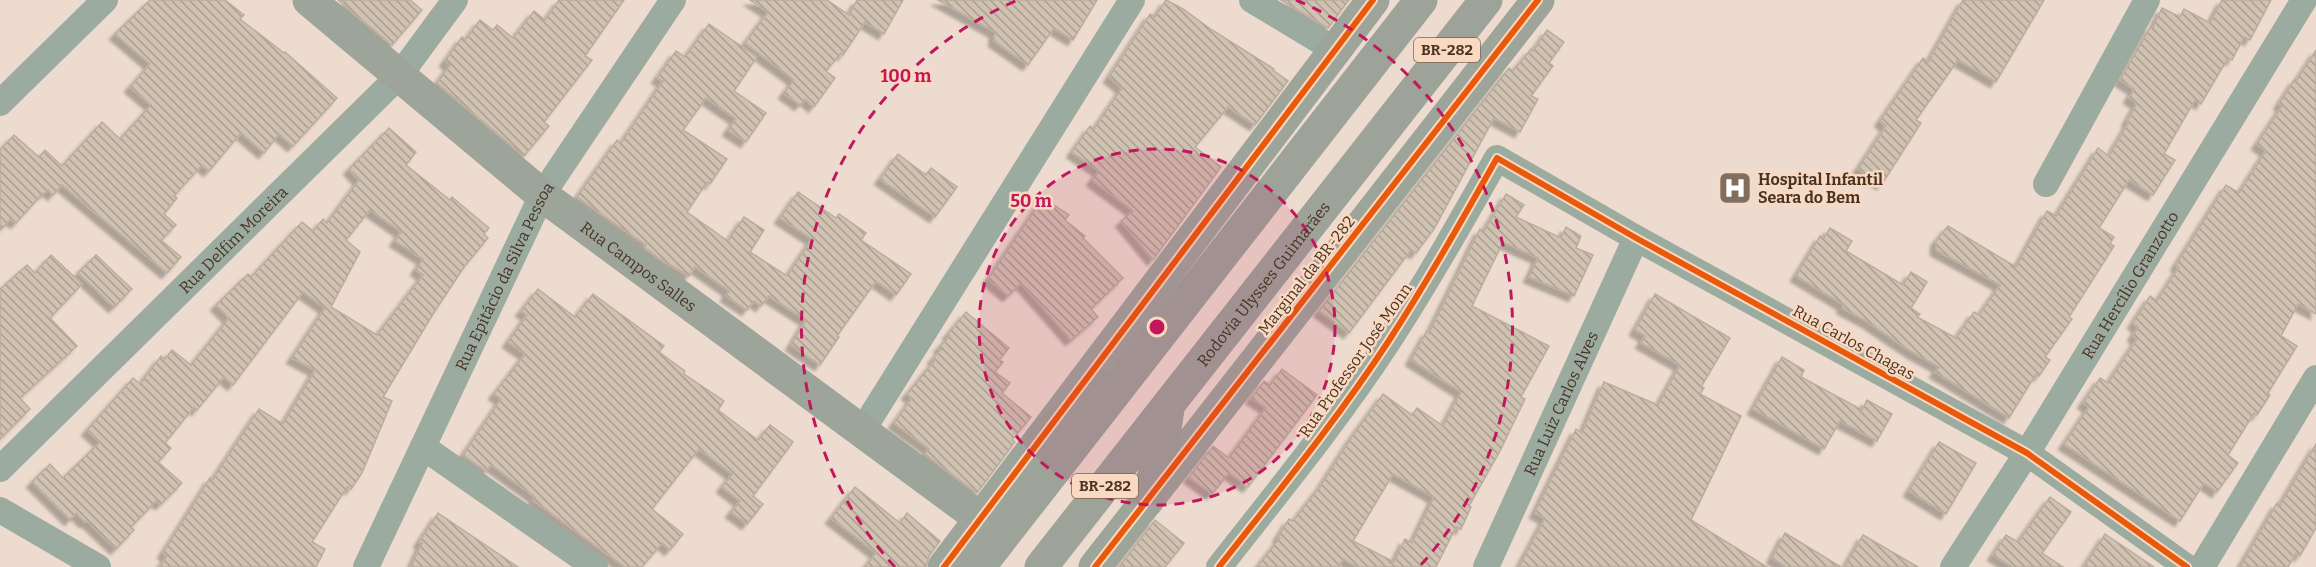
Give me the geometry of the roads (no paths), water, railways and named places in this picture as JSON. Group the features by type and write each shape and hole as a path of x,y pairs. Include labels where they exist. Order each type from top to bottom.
{"highway":[{"name":"BR-282","path":"979,567 1421,0"},
{"name":"Rodovia Ulysses Guimarães","path":"1041,567 1486,0"},
{"path":"1041,439 1152,345"},
{"path":"1147,501 1163,442 1169,405"}],"main road":[{"name":"Rua Campos Salles","path":"309,0 542,195 981,519"},
{"path":"944,567 1373,0"},
{"name":"Marginal da BR-282","path":"1095,567 1538,0"}],"street":[{"path":"3,94 105,0"},
{"name":"Rua Delfim Moreira","path":"0,469 399,76 455,0"},
{"name":"Rua Epitácio da Silva Pessoa","path":"366,567 542,195 673,0"},
{"path":"862,431 1132,0"},
{"path":"1252,0 1335,50"},
{"path":"2046,184 2147,0"},
{"name":"Rua Hercílio Granzotto","path":"1953,567 2027,453 2304,0"},
{"name":"Rua Carlos Chagas","path":"1497,158 1636,238 2027,453 2187,567"},
{"name":"Rua Professor José Monn","path":"1220,567 1345,403 1387,343 1441,257 1497,158"},
{"name":"Rua Luiz Carlos Alves","path":"1486,567 1636,238"},
{"path":"2202,567 2316,378"},
{"path":"423,447 595,567"},
{"path":"0,510 98,567"}],"place":[{"name":"Hospital Infantil Seara do Bem","path":"1735,188"}]}
